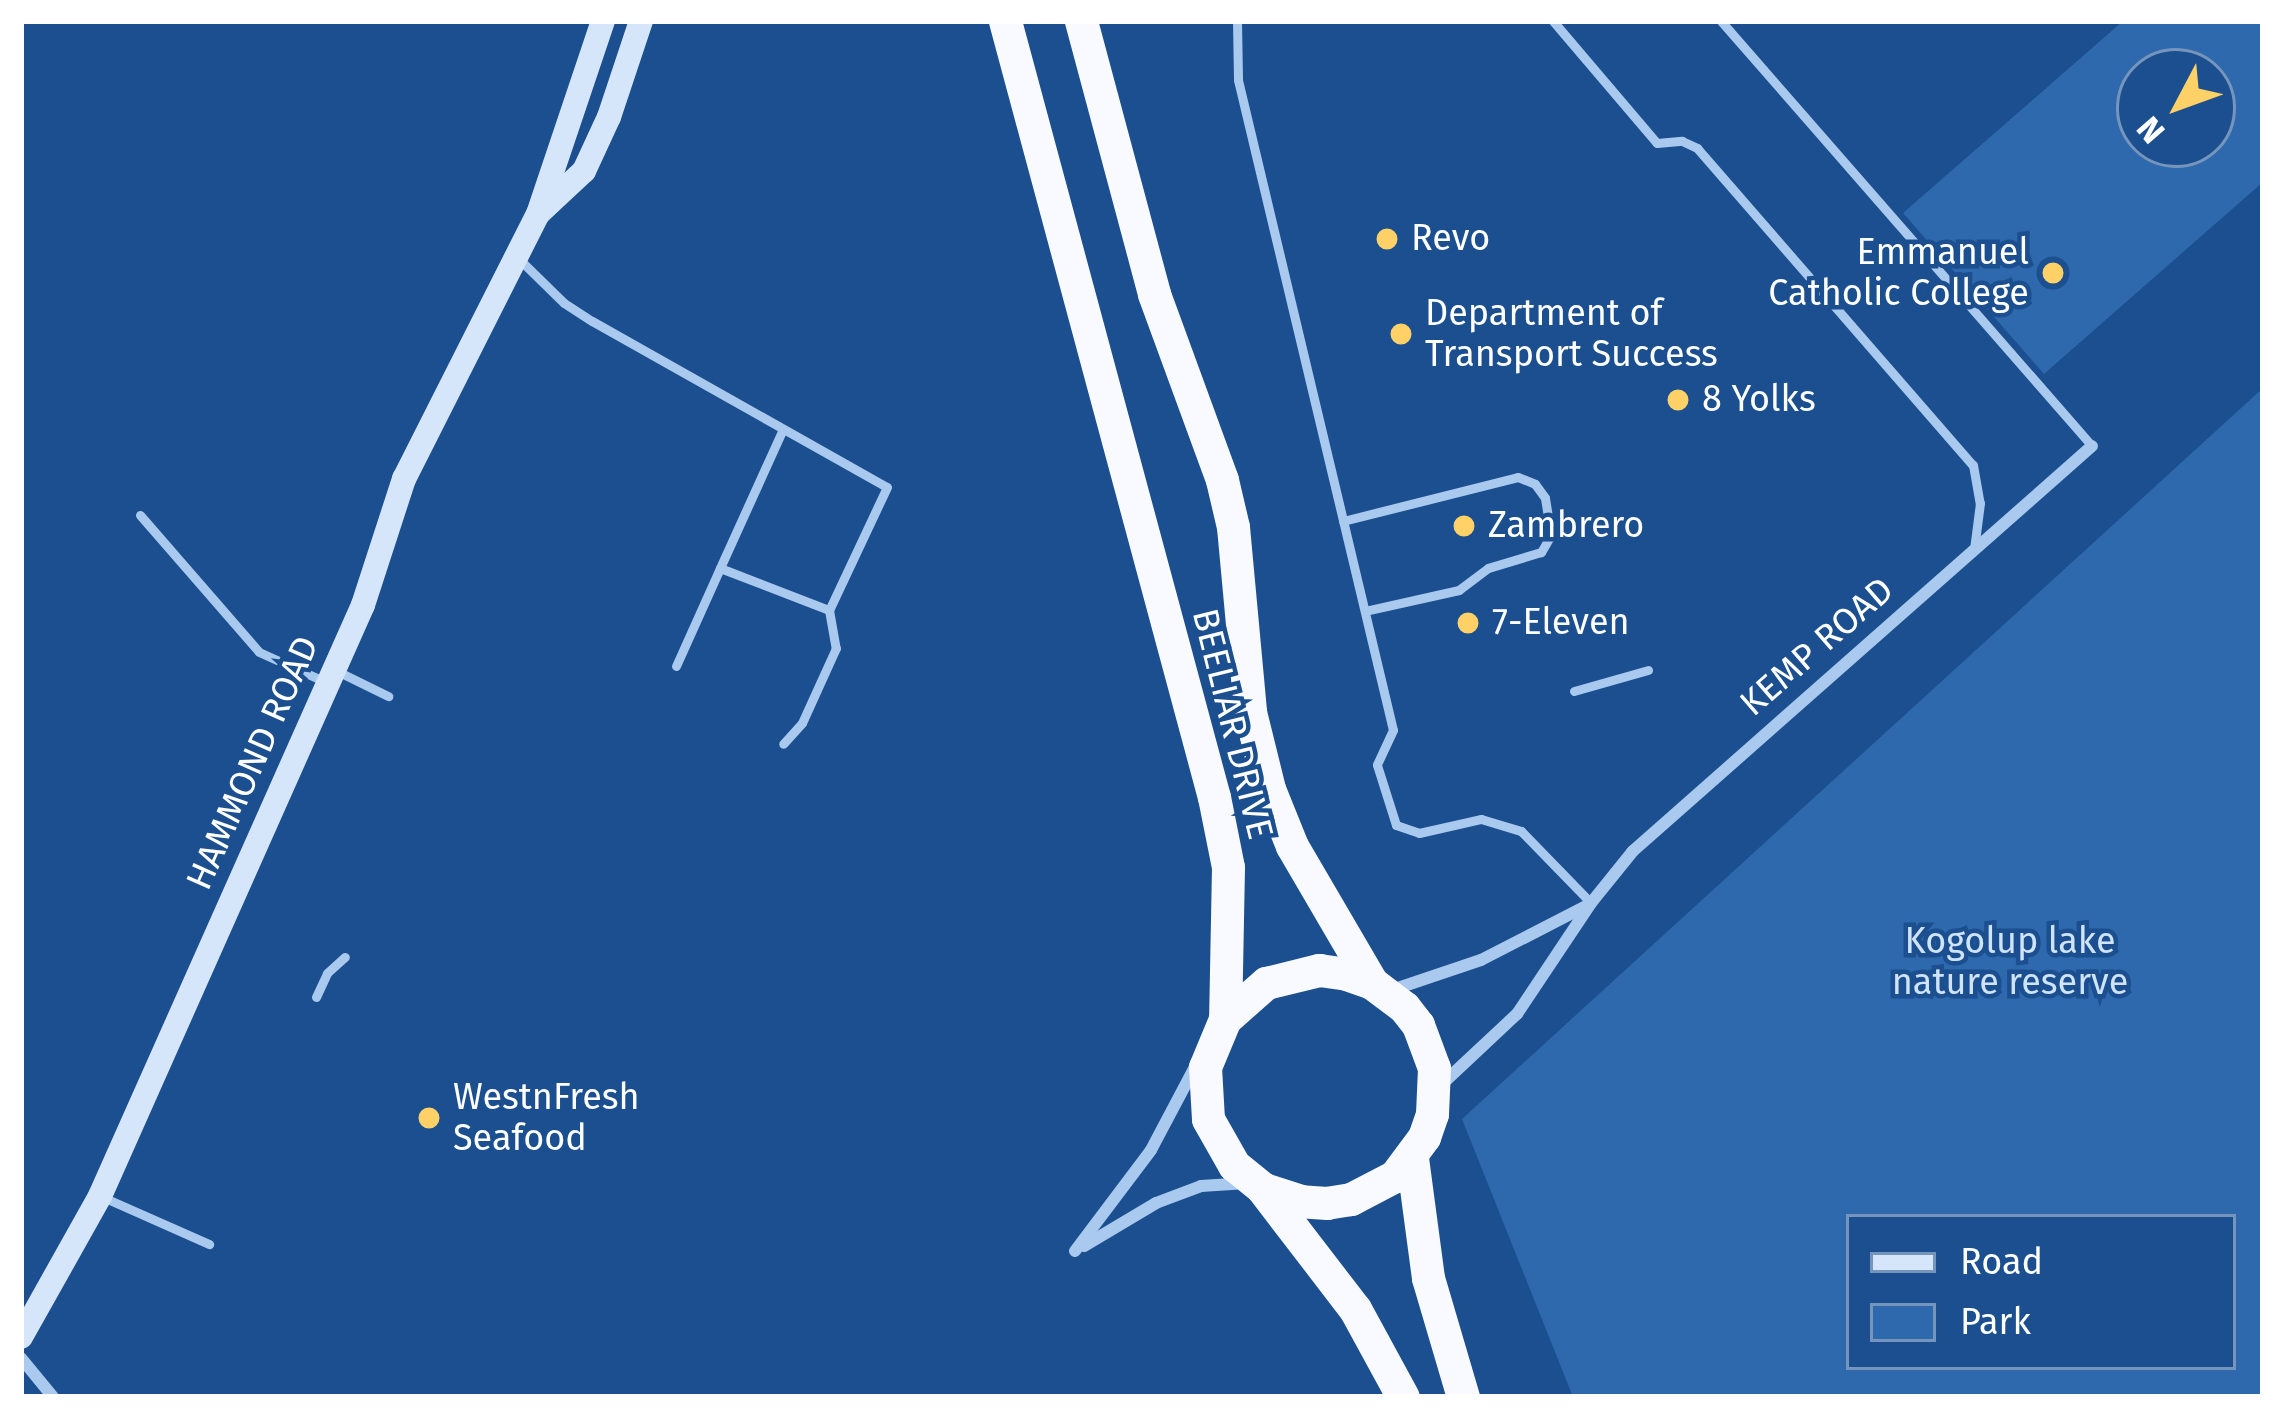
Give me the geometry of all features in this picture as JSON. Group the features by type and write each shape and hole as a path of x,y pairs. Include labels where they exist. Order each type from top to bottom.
{"highway":[{"name":"BEELIAR DRIVE","path":"1005,21 1214,797 1228,868 1222,1024 1205,1067 1208,1119 1234,1165 1258,1185 1355,1309 1403,1397"},
{"name":"BEELIAR DRIVE","path":"1081,21 1154,294 1222,479 1233,527 1250,712 1269,789 1292,846 1379,988"},
{"path":"1222,1024 1266,983 1292,974 1332,972 1379,988 1418,1025 1434,1068 1432,1114 1412,1158 1395,1176 1351,1199 1301,1202 1258,1185"},
{"path":"1412,1158 1428,1278 1463,1397"}],"main road":[{"name":"HAMMOND ROAD","path":"21,1337 100,1196 363,605 404,479 538,214 603,21"},
{"name":"HAMMOND ROAD","path":"538,214 584,171 610,116 641,21"}],"street":[{"name":"KEMP ROAD","path":"1436,1090 1517,1014 1591,903 1633,851 2092,446"},
{"name":"KEMP ROAD","path":"1379,988 1481,960 1591,903"},
{"path":"1222,1024 1151,1150 1075,1251 1156,1203 1201,1186 1258,1185"},
{"path":"21,1358 53,1397"}],"lane":[{"path":"1237,21 1238,80 1394,730 1377,765 1396,825 1419,833 1480,819 1521,831 1591,903"},
{"path":"1552,21 1657,142 1682,141 1696,148 1972,465 1980,503 1974,549"},
{"path":"1721,21 2092,446"},
{"path":"517,256 564,303 592,321 887,488 829,610 836,648 802,723 784,744"},
{"path":"676,666 783,429"},
{"path":"1343,521 1518,477 1534,484 1545,498 1551,535 1541,552 1488,568 1459,590 1365,611"},
{"path":"140,514 259,652 388,696"},
{"path":"720,568 829,610"},
{"path":"1574,691 1648,670"},
{"path":"316,997 327,973 344,957"},
{"path":"100,1196 209,1244"}],"green space":[{"path":"2123,21 2263,22 2263,182 2044,374 1903,213"},
{"name":"Kogolup lake nature reserve","path":"2263,388 2263,1397 1573,1397 1462,1119"}],"place":[{"name":"Revo","path":"1387,239"},
{"name":"Emmanuel Catholic College","path":"2053,273"},
{"name":"Department of Transport Success","path":"1401,334"},
{"name":"8 Yolks","path":"1678,400"},
{"name":"Zambrero","path":"1464,526"},
{"name":"7-Eleven","path":"1468,623"},
{"name":"WestnFresh Seafood","path":"429,1118"}]}
